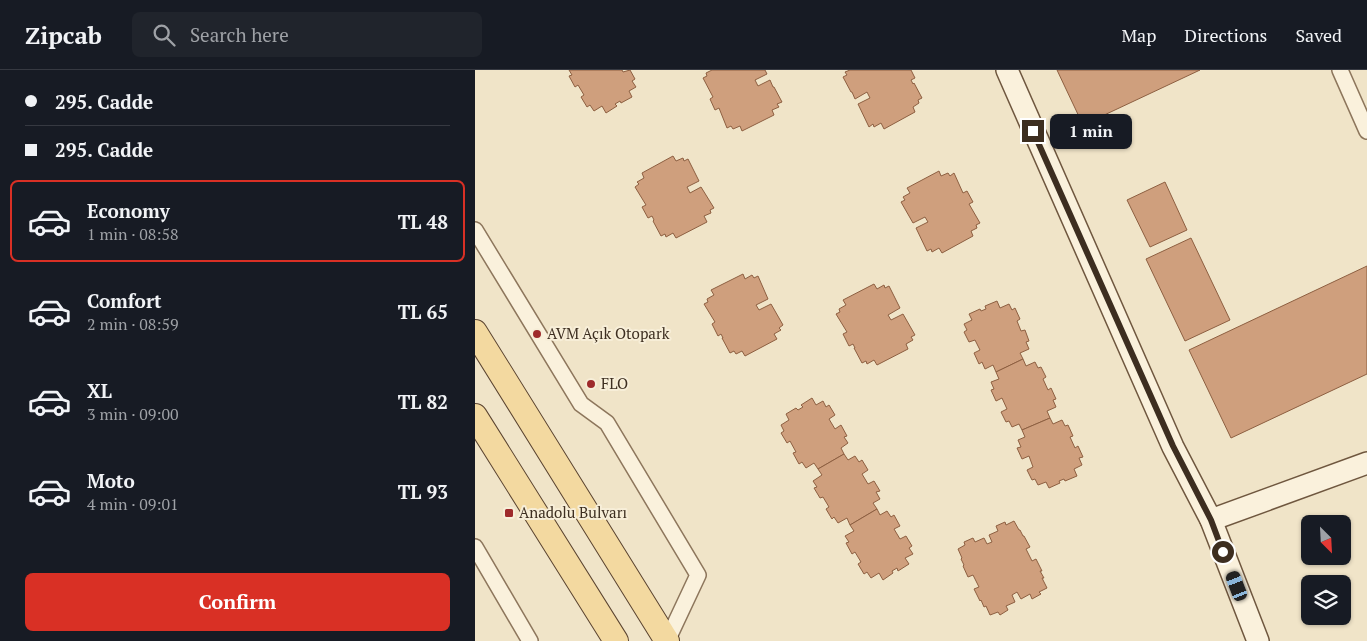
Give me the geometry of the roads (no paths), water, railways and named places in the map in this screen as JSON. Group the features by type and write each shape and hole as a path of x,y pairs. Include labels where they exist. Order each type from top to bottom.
{"main road":[{"path":"475,332 667,641"},
{"path":"475,416 616,641"}],"street":[{"path":"1007,70 1173,446 1211,520 1258,641"},
{"path":"1340,70 1367,131"},
{"path":"475,230 581,404 607,423 698,575 667,641"},
{"path":"1211,520 1367,463"},
{"path":"475,547 530,641"}],"place":[{"name":"AVM Açık Otopark","path":"537,334"},
{"name":"FLO","path":"591,384"},
{"name":"Anadolu Bulvarı","path":"509,513"}]}
